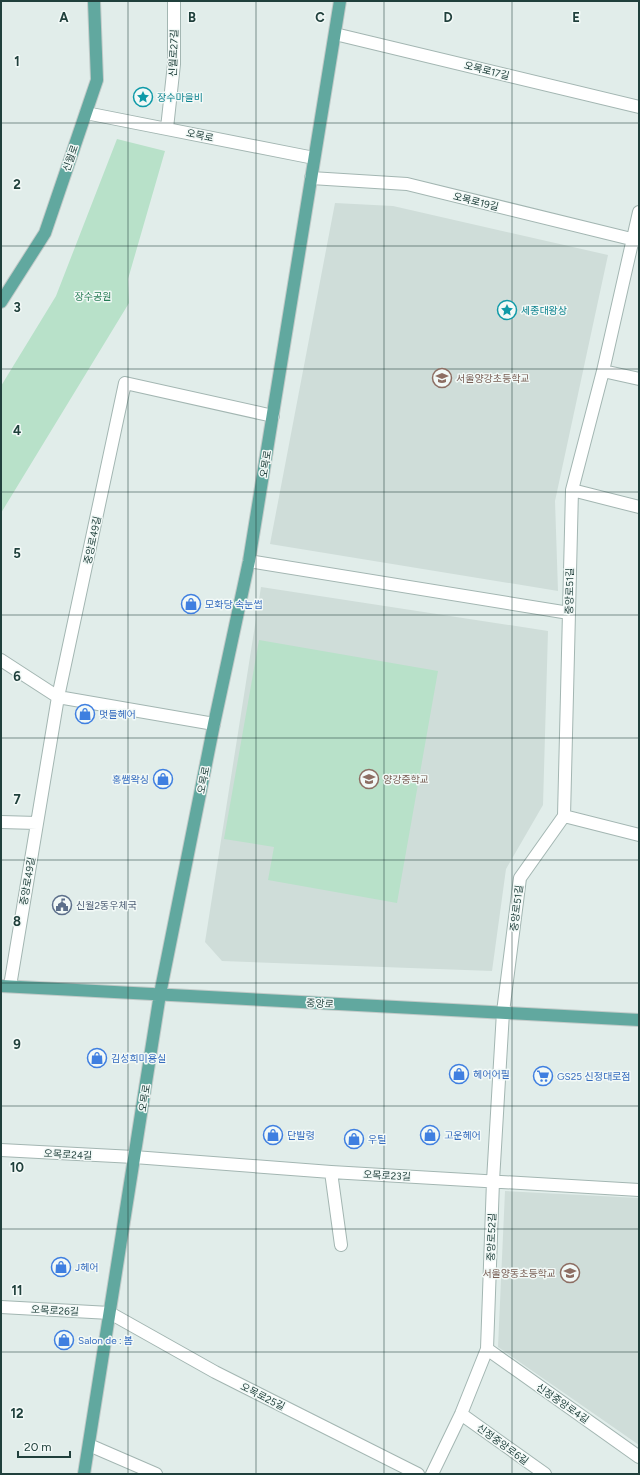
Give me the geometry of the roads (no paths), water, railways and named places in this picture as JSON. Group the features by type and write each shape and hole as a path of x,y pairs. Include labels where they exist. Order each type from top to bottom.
{"main road":[{"name":"신월로","path":"1,302 45,232 97,80 94,1"},
{"name":"오목로","path":"84,1474 160,994 214,724 249,561 340,1"},
{"name":"중앙로","path":"5,986 639,1020"}],"street":[{"name":"신월로27길","path":"167,128 174,64 174,1"},
{"name":"오목로17길","path":"335,34 639,107"},
{"name":"오목로","path":"86,113 314,158"},
{"name":"오목로19길","path":"311,178 407,184 636,240"},
{"name":"중앙로51길","path":"503,1012 520,878 564,816 572,490 636,240 639,212"},
{"path":"603,371 639,379"},
{"name":"중앙로49길","path":"5,986 37,823 58,697 125,383 272,416"},
{"path":"572,490 639,507"},
{"path":"249,561 569,612"},
{"path":"1,660 58,697 214,724"},
{"path":"564,816 639,835"},
{"path":"1,822 37,823"},
{"name":"중앙로52길","path":"437,1472 487,1349 493,1180 503,1012"},
{"name":"오목로24길","path":"1,1150 134,1157"},
{"name":"오목로23길","path":"134,1157 332,1172 493,1180 639,1190"},
{"path":"332,1172 341,1245"},
{"name":"오목로26길","path":"1,1307 110,1313"},
{"name":"오목로25길","path":"110,1313 215,1372 418,1474"},
{"name":"신정중앙로4길","path":"487,1349 639,1457"},
{"name":"신정중앙로6길","path":"461,1414 545,1474"},
{"path":"89,1444 156,1474"}],"place":[{"name":"장수마을비","path":"143,97"},
{"name":"세종대왕상","path":"507,310"},
{"name":"서울양강초등학교","path":"442,378"},
{"name":"모화당 속눈썹","path":"191,604"},
{"name":"멋들헤어","path":"85,714"},
{"name":"홍쌤왁싱","path":"163,779"},
{"name":"양강중학교","path":"369,779"},
{"name":"신월2동우체국","path":"62,905"},
{"name":"김성희미용실","path":"97,1058"},
{"name":"헤어어필","path":"459,1074"},
{"name":"GS25 신정대로점","path":"543,1076"},
{"name":"단발령","path":"273,1135"},
{"name":"고운헤어","path":"430,1135"},
{"name":"우틸","path":"354,1139"},
{"name":"J헤어","path":"61,1267"},
{"name":"서울양동초등학교","path":"570,1273"},
{"name":"Salon de : 봄","path":"64,1340"}],"park label":[{"name":"장수공원","path":"93,296"}]}
